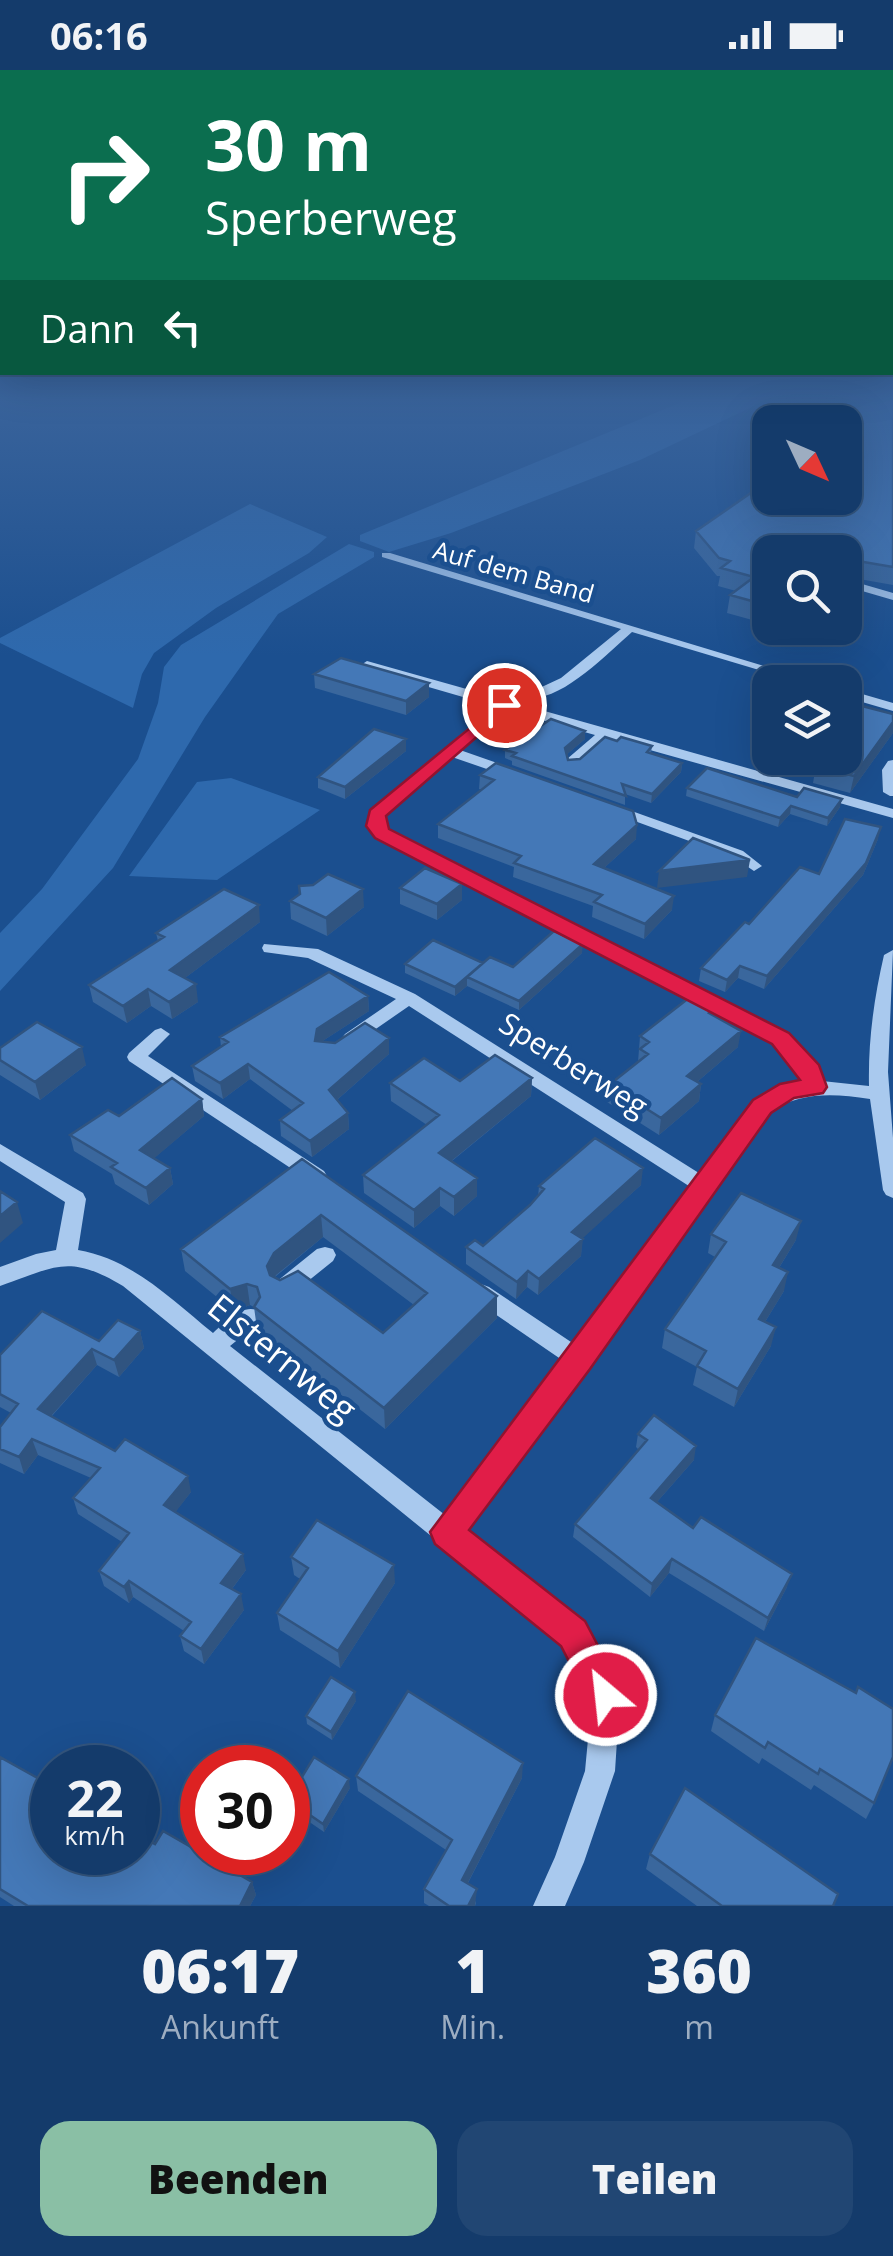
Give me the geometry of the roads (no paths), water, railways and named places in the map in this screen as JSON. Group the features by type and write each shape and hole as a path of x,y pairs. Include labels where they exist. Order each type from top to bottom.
{"street":[{"name":"Auf dem Band","path":"386,555 754,665"},
{"path":"862,587 893,597"},
{"name":"Auf dem Band","path":"536,695 566,681 630,628"},
{"path":"367,665 893,814"},
{"path":"862,698 893,707"},
{"path":"504,705 377,814 376,826 382,834 781,1038 810,1071 814,1087"},
{"path":"572,762 606,733"},
{"path":"450,750 536,781"},
{"path":"890,792 888,770 893,764"},
{"path":"590,800 738,854 754,866"},
{"name":"Sperberweg","path":"270,948 312,952 409,998 704,1186"},
{"path":"891,964 878,1054 881,1131 893,1190"},
{"path":"328,1050 409,998"},
{"path":"161,1034 136,1057 333,1187"},
{"path":"549,1906 569,1862 600,1771 606,1695 573,1633 447,1532 580,1360 762,1106 788,1090 814,1087 880,1094"},
{"path":"0,1151 76,1198 66,1256 26,1264 0,1277"},
{"path":"284,1289 325,1255"},
{"name":"Elsternweg","path":"66,1256 100,1260 447,1532"},
{"path":"458,1277 580,1360"},
{"path":"213,1346 249,1316"}]}
